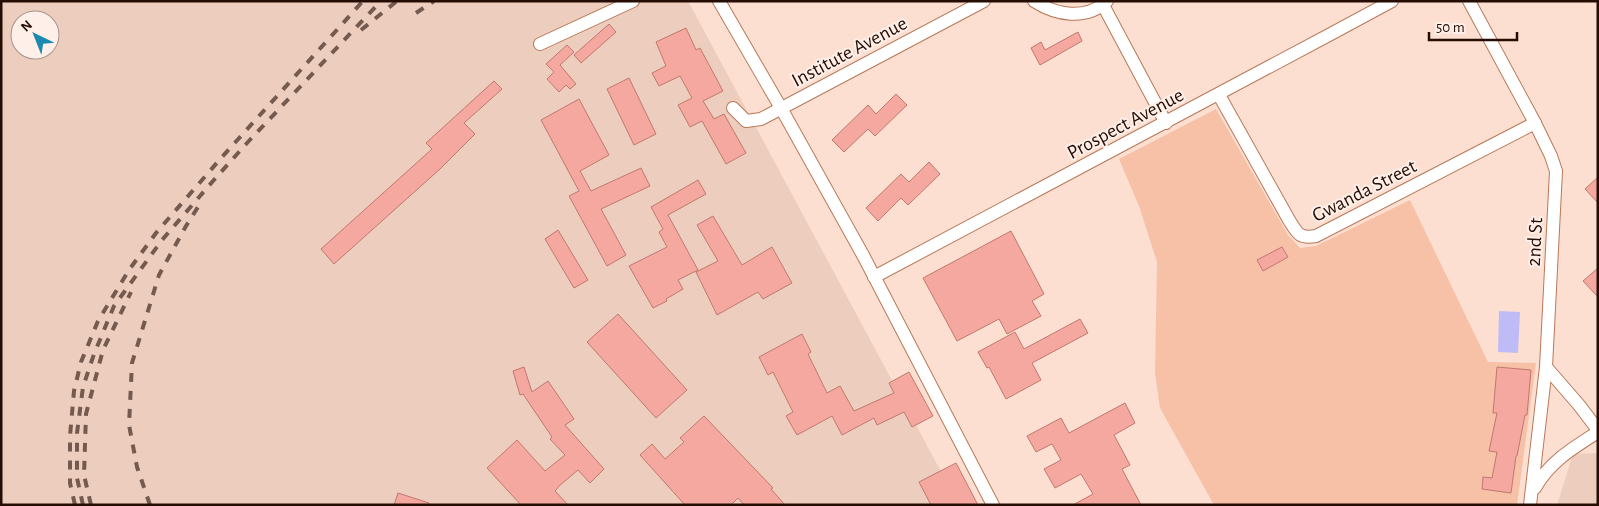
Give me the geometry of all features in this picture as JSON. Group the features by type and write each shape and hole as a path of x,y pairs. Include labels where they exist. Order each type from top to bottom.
{"street":[{"path":"540,44 633,1"},
{"path":"719,1 781,108 874,277 993,505"},
{"name":"Institute Avenue","path":"733,108 746,121 761,119 984,1"},
{"path":"1034,1 1047,9 1066,14 1085,13 1105,3 1166,123"},
{"name":"Prospect Avenue","path":"874,277 1219,95 1392,1"},
{"name":"2nd St","path":"1468,1 1535,123 1556,171 1546,367 1531,499"},
{"name":"Gwanda Street","path":"1219,95 1289,220 1298,234 1306,238 1316,236 1535,123"},
{"path":"1531,499 1542,475 1550,466 1598,431 1579,405 1546,367"}],"shaded area":[{"path":"1,1 688,1 959,505 1,505"},
{"path":"1216,109 1288,235 1300,248 1316,246 1410,200 1488,362 1536,363 1517,505 1214,505 1160,408 1155,373 1157,262 1139,206 1119,159"},
{"path":"1499,311 1520,312 1518,353 1498,352"},
{"path":"1598,453 1598,505 1557,505 1573,454"}],"building":[{"path":"609,24 616,32 581,63 574,55"},
{"path":"686,28 696,50 700,48 723,91 703,101 714,119 724,114 746,153 726,164 702,121 690,127 678,105 692,98 680,76 659,86 652,73 666,66 656,42"},
{"path":"1078,32 1082,41 1040,65 1031,48 1041,42 1045,50"},
{"path":"567,45 574,52 560,65 576,84 570,89 566,85 559,92 547,79 554,72 546,64"},
{"path":"629,78 656,134 634,145 607,89"},
{"path":"494,81 502,89 464,123 475,134 440,169 334,264 321,249 432,149 426,143"},
{"path":"896,94 907,105 875,136 868,129 844,152 832,140 868,105 876,114"},
{"path":"579,99 609,155 580,171 591,191 641,168 650,186 601,209 626,255 607,266 569,196 579,191 541,120"},
{"path":"929,162 940,174 908,205 901,198 878,221 866,208 901,174 909,182"},
{"path":"1598,177 1598,203 1585,189"},
{"path":"698,180 706,194 668,215 698,270 678,280 683,289 666,299 667,301 653,308 629,266 667,247 659,232 663,229 651,207"},
{"path":"713,216 742,265 772,247 792,283 763,299 758,292 717,315 696,272 718,261 697,225"},
{"path":"558,230 588,280 574,288 545,239"},
{"path":"1011,231 1044,294 1032,301 1041,316 1007,334 999,319 957,341 923,278"},
{"path":"1282,247 1288,257 1263,271 1257,260"},
{"path":"1598,268 1598,297 1583,281"},
{"path":"618,314 687,390 656,418 587,342"},
{"path":"1080,319 1088,333 1032,363 1041,380 1006,399 989,367 987,368 978,352 1015,332 1024,349"},
{"path":"802,334 811,352 808,354 827,393 840,386 854,411 894,393 889,383 909,372 933,416 912,427 904,412 877,425 874,418 842,435 832,416 797,435 786,416 793,412 773,372 768,375 759,357"},
{"path":"524,367 532,392 548,381 574,419 565,425 604,469 590,483 578,470 559,486 555,491 568,505 521,505 487,468 517,440 545,471 565,455 550,439 552,437 523,394 520,395 513,371"},
{"path":"1497,367 1531,370 1527,415 1525,415 1516,456 1511,493 1482,489 1483,477 1492,478 1497,452 1489,451 1497,413 1493,413"},
{"path":"1125,403 1135,423 1114,435 1130,465 1122,469 1141,505 1073,505 1093,494 1081,474 1055,488 1044,469 1061,460 1052,444 1036,452 1027,436 1061,418 1069,433"},
{"path":"704,416 773,488 771,489 785,505 744,505 738,498 731,505 685,505 640,455 652,444 665,459 684,442 680,438"},
{"path":"956,463 978,505 931,505 919,482"},
{"path":"398,493 429,503 429,505 394,505"}],"railway":[{"path":"75,505 70,483 70,436 74,391 81,362 98,321 129,270 156,233 363,1"},
{"path":"83,505 77,478 77,433 83,387 94,354 114,306 162,240 213,181 381,1"},
{"path":"361,30 397,1"},
{"path":"416,13 434,1"},
{"path":"150,505 137,467 129,425 132,363 159,275 198,207"},
{"path":"91,505 84,475 86,414 103,350 131,292"}]}
